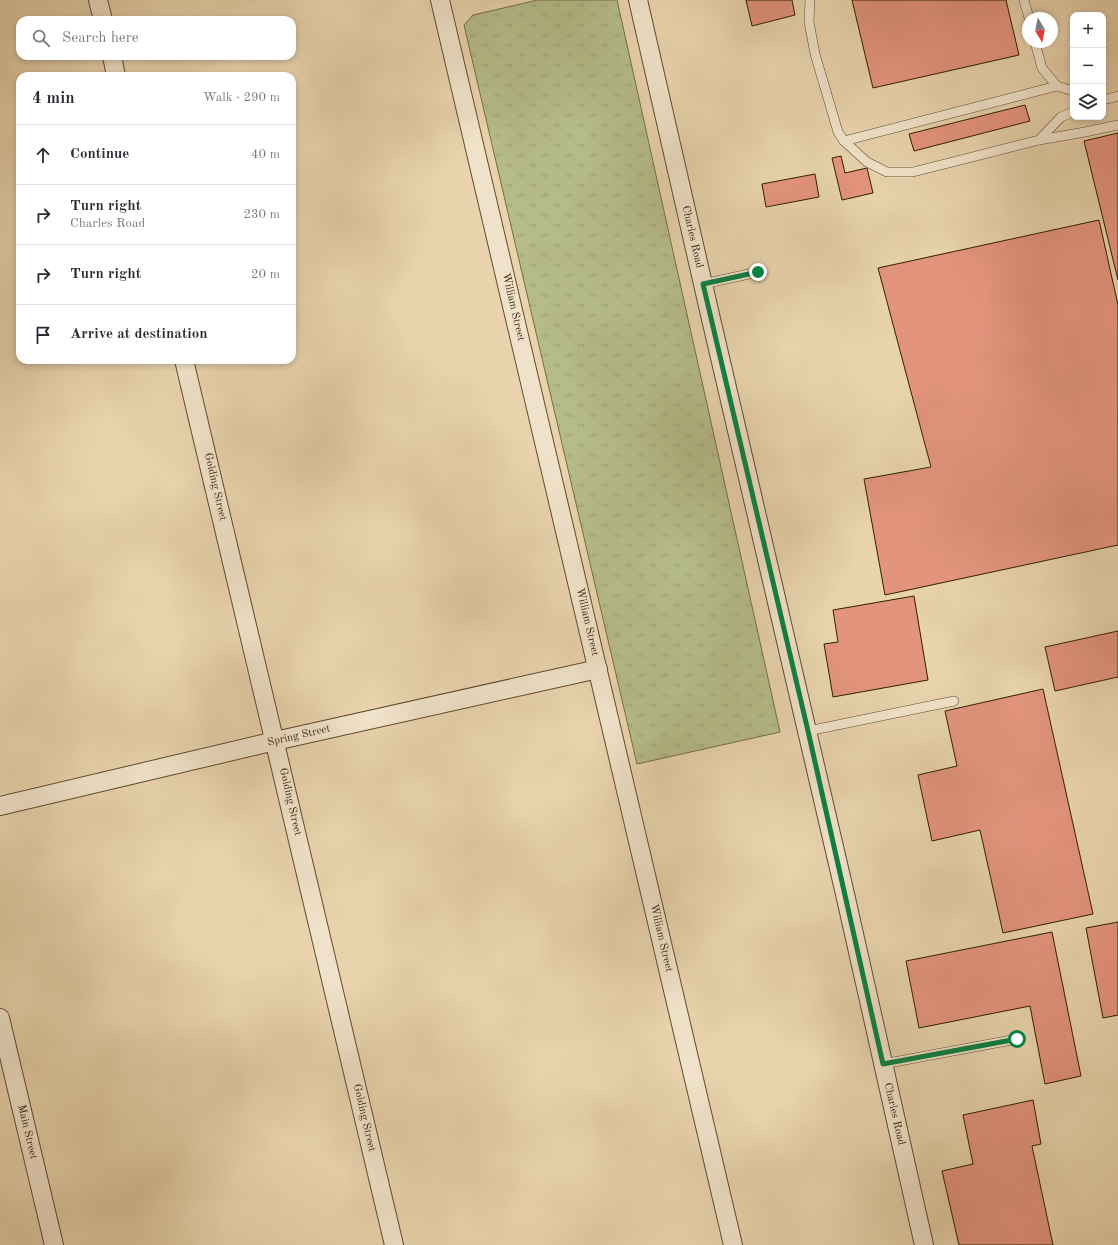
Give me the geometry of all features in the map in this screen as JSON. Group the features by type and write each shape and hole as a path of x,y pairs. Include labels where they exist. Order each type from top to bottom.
{"street":[{"path":"98,0 102,16"},
{"name":"William Street","path":"440,0 733,1245"},
{"name":"Charles Road","path":"638,0 808,731 924,1245"},
{"path":"113,60 115,72"},
{"name":"Golding Street","path":"185,364 394,1245"},
{"name":"Spring Street","path":"0,806 275,741 598,669"},
{"name":"Main Street","path":"0,1018 54,1245"}],"lane":[{"path":"810,0 809,22 815,54 838,132 844,141 867,162 887,172 913,172 1039,140 1118,125"},
{"path":"1024,0 1027,12"},
{"path":"1037,48 1042,68 1057,86"},
{"path":"844,141 1057,86 1070,90"},
{"path":"1106,99 1118,96"},
{"path":"1039,140 1061,117 1070,113"},
{"path":"703,284 758,272"},
{"path":"808,731 954,701"},
{"path":"883,1064 1017,1039"}],"green space":[{"path":"538,0 617,0 780,732 637,764 464,25 473,15"}],"building":[{"path":"746,0 792,0 795,15 752,26"},
{"path":"852,0 1006,0 1019,55 873,88"},
{"path":"1025,105 1030,121 914,151 909,134"},
{"path":"1118,133 1118,280 1084,141"},
{"path":"841,156 845,173 867,168 873,193 842,200 832,158"},
{"path":"815,174 819,197 766,207 762,184"},
{"path":"1099,220 1118,305 1118,545 885,595 864,479 931,467 878,268"},
{"path":"914,596 928,680 833,697 824,644 838,642 833,610"},
{"path":"1118,631 1118,677 1055,691 1045,647"},
{"path":"1043,689 1093,914 1003,933 980,830 932,841 918,775 957,766 945,711"},
{"path":"1118,922 1118,1015 1103,1018 1086,928"},
{"path":"1052,932 1081,1076 1045,1084 1030,1006 919,1028 906,961"},
{"path":"1033,1100 1041,1144 1032,1146 1053,1245 959,1245 942,1171 973,1164 963,1115"}],"route":[{"path":"758,272 703,284 808,731 883,1064 1017,1039"}]}
